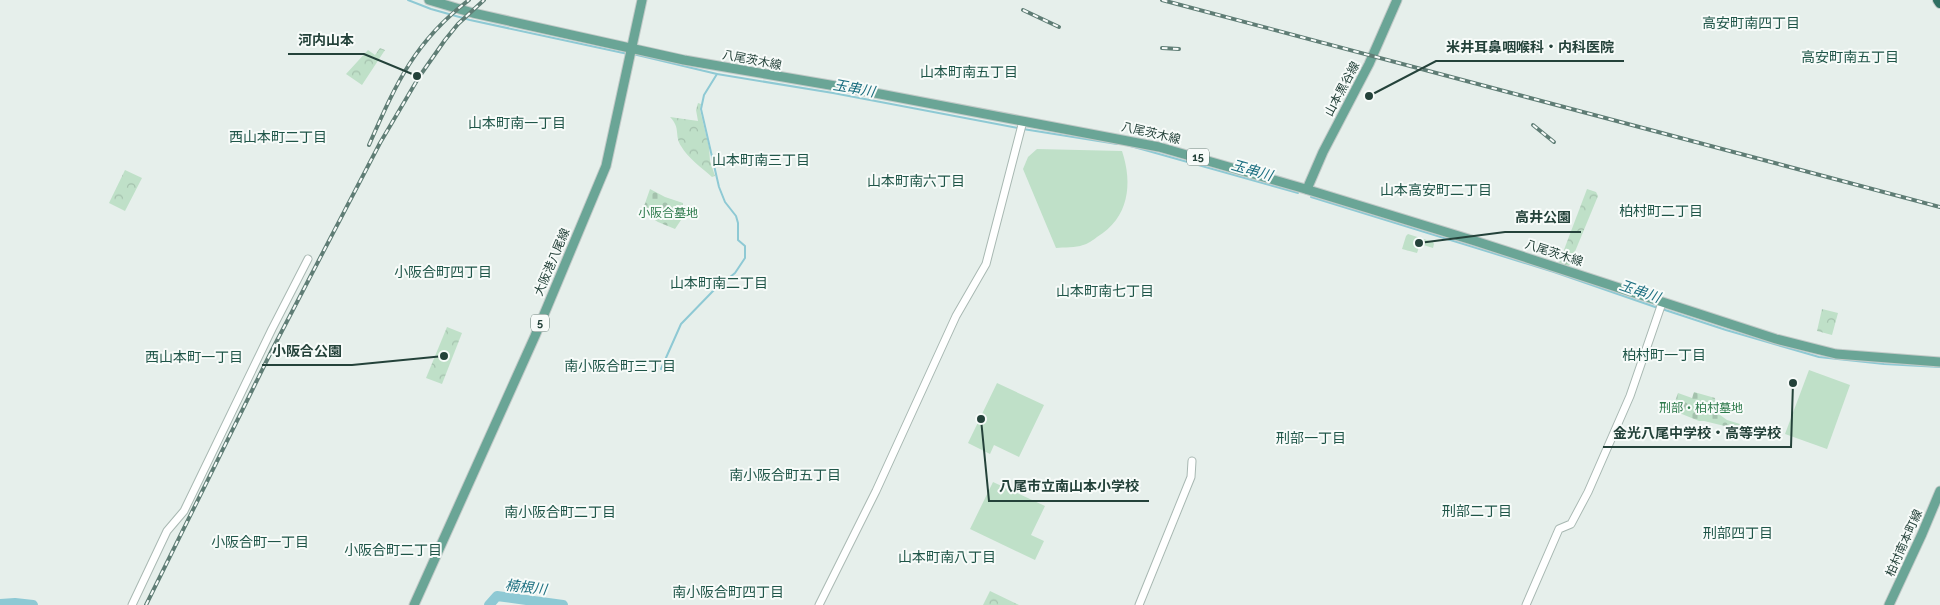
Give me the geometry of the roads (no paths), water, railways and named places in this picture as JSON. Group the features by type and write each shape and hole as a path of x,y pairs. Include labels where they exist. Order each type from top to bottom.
{"main road":[{"name":"八尾茨木線","path":"429,0 631,53 684,60 860,90 1022,125 1159,147 1307,189 1571,272 1661,306 1767,337 1836,354 1940,362"},
{"name":"大阪港八尾線","path":"414,605 535,336 606,166 642,0"},
{"name":"山本黒谷線","path":"1307,189 1323,152 1369,64 1397,0"},
{"name":"柏村南本町線","path":"1889,605 1940,491"}],"street":[{"path":"819,605 882,479 956,316 986,264 1022,125"},
{"path":"132,605 167,531 184,512 272,329 308,259"},
{"path":"1526,605 1559,529 1571,524 1588,492 1630,396 1661,306"},
{"path":"1139,605 1191,477 1192,461"}],"waterway":[{"name":"玉串川","path":"408,0 431,9 470,20 628,54"},
{"name":"玉串川","path":"633,54 717,74 833,93 1018,128"},
{"path":"661,369 681,324 714,290 735,273 745,258 745,246 738,240 736,216 725,202 719,187 701,109 704,95 717,74"},
{"name":"玉串川","path":"1023,129 1117,144"},
{"name":"玉串川","path":"1127,145 1298,193"},
{"name":"玉串川","path":"1311,197 1554,272 1658,308"},
{"name":"玉串川","path":"1662,309 1819,357 1884,364 1940,367"},
{"name":"楠根川","path":"489,605 497,596 563,605"},
{"name":"楠根川","path":"0,604 33,605"}],"railway":[{"path":"369,145 408,65 434,32 469,0"},
{"path":"146,605 271,352 380,143 419,77 445,40 458,24 484,0"},
{"path":"1162,0 1940,207"},
{"path":"1023,10 1059,27"},
{"path":"1162,48 1179,49"},
{"path":"1533,125 1554,142"}],"place":[{"name":"河内山本","path":"417,76"},
{"name":"米井耳鼻咽喉科・内科医院","path":"1369,96"},
{"name":"高井公園","path":"1419,243"},
{"name":"小阪合公園","path":"444,356"},
{"name":"金光八尾中学校・高等学校","path":"1793,383"},
{"name":"八尾市立南山本小学校","path":"981,419"}],"district":[{"name":"高安町南四丁目","path":"1751,23"},
{"name":"高安町南五丁目","path":"1850,57"},
{"name":"山本町南五丁目","path":"969,72"},
{"name":"山本町南一丁目","path":"517,123"},
{"name":"西山本町二丁目","path":"278,137"},
{"name":"山本町南三丁目","path":"761,160"},
{"name":"山本町南六丁目","path":"916,181"},
{"name":"山本高安町二丁目","path":"1436,190"},
{"name":"柏村町二丁目","path":"1661,211"},
{"name":"小阪合町四丁目","path":"443,272"},
{"name":"山本町南二丁目","path":"719,283"},
{"name":"山本町南七丁目","path":"1105,291"},
{"name":"柏村町一丁目","path":"1664,355"},
{"name":"西山本町一丁目","path":"194,357"},
{"name":"南小阪合町三丁目","path":"620,366"},
{"name":"刑部一丁目","path":"1311,438"},
{"name":"南小阪合町五丁目","path":"785,475"},
{"name":"刑部二丁目","path":"1477,511"},
{"name":"南小阪合町二丁目","path":"560,512"},
{"name":"刑部四丁目","path":"1738,533"},
{"name":"小阪合町一丁目","path":"260,542"},
{"name":"小阪合町二丁目","path":"393,550"},
{"name":"山本町南八丁目","path":"947,557"},
{"name":"南小阪合町四丁目","path":"728,592"}],"park label":[{"name":"小阪合墓地","path":"668,213"},
{"name":"刑部・柏村墓地","path":"1701,408"}]}
